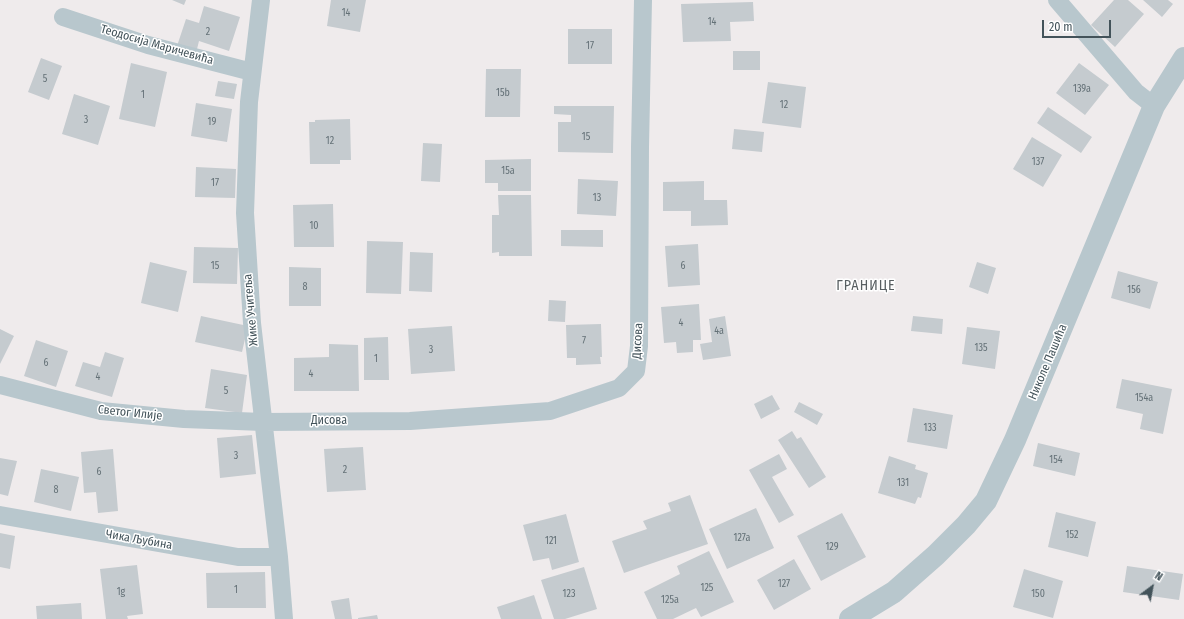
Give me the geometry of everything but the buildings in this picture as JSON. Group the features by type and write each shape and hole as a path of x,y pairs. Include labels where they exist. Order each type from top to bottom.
{"street":[{"name":"Жике Учитеља","path":"261,0 249,102 245,213 252,323 279,557 284,619"},
{"name":"Дисова","path":"263,422 410,421 550,411 619,388 636,371 639,346 640,147 643,0"},
{"path":"1057,0 1136,92 1154,106"},
{"name":"Теодосија Маричевића","path":"63,17 148,45 252,72"},
{"name":"Николе Пашића","path":"850,619 894,592 966,525 986,500 1015,440 1154,106 1184,58"},
{"name":"Светог Илије","path":"0,385 101,411 184,419 263,422"},
{"name":"Чика Љубина","path":"0,515 238,557 279,557"}],"district":[{"name":"ГРАНИЦЕ","path":"866,286"}]}
